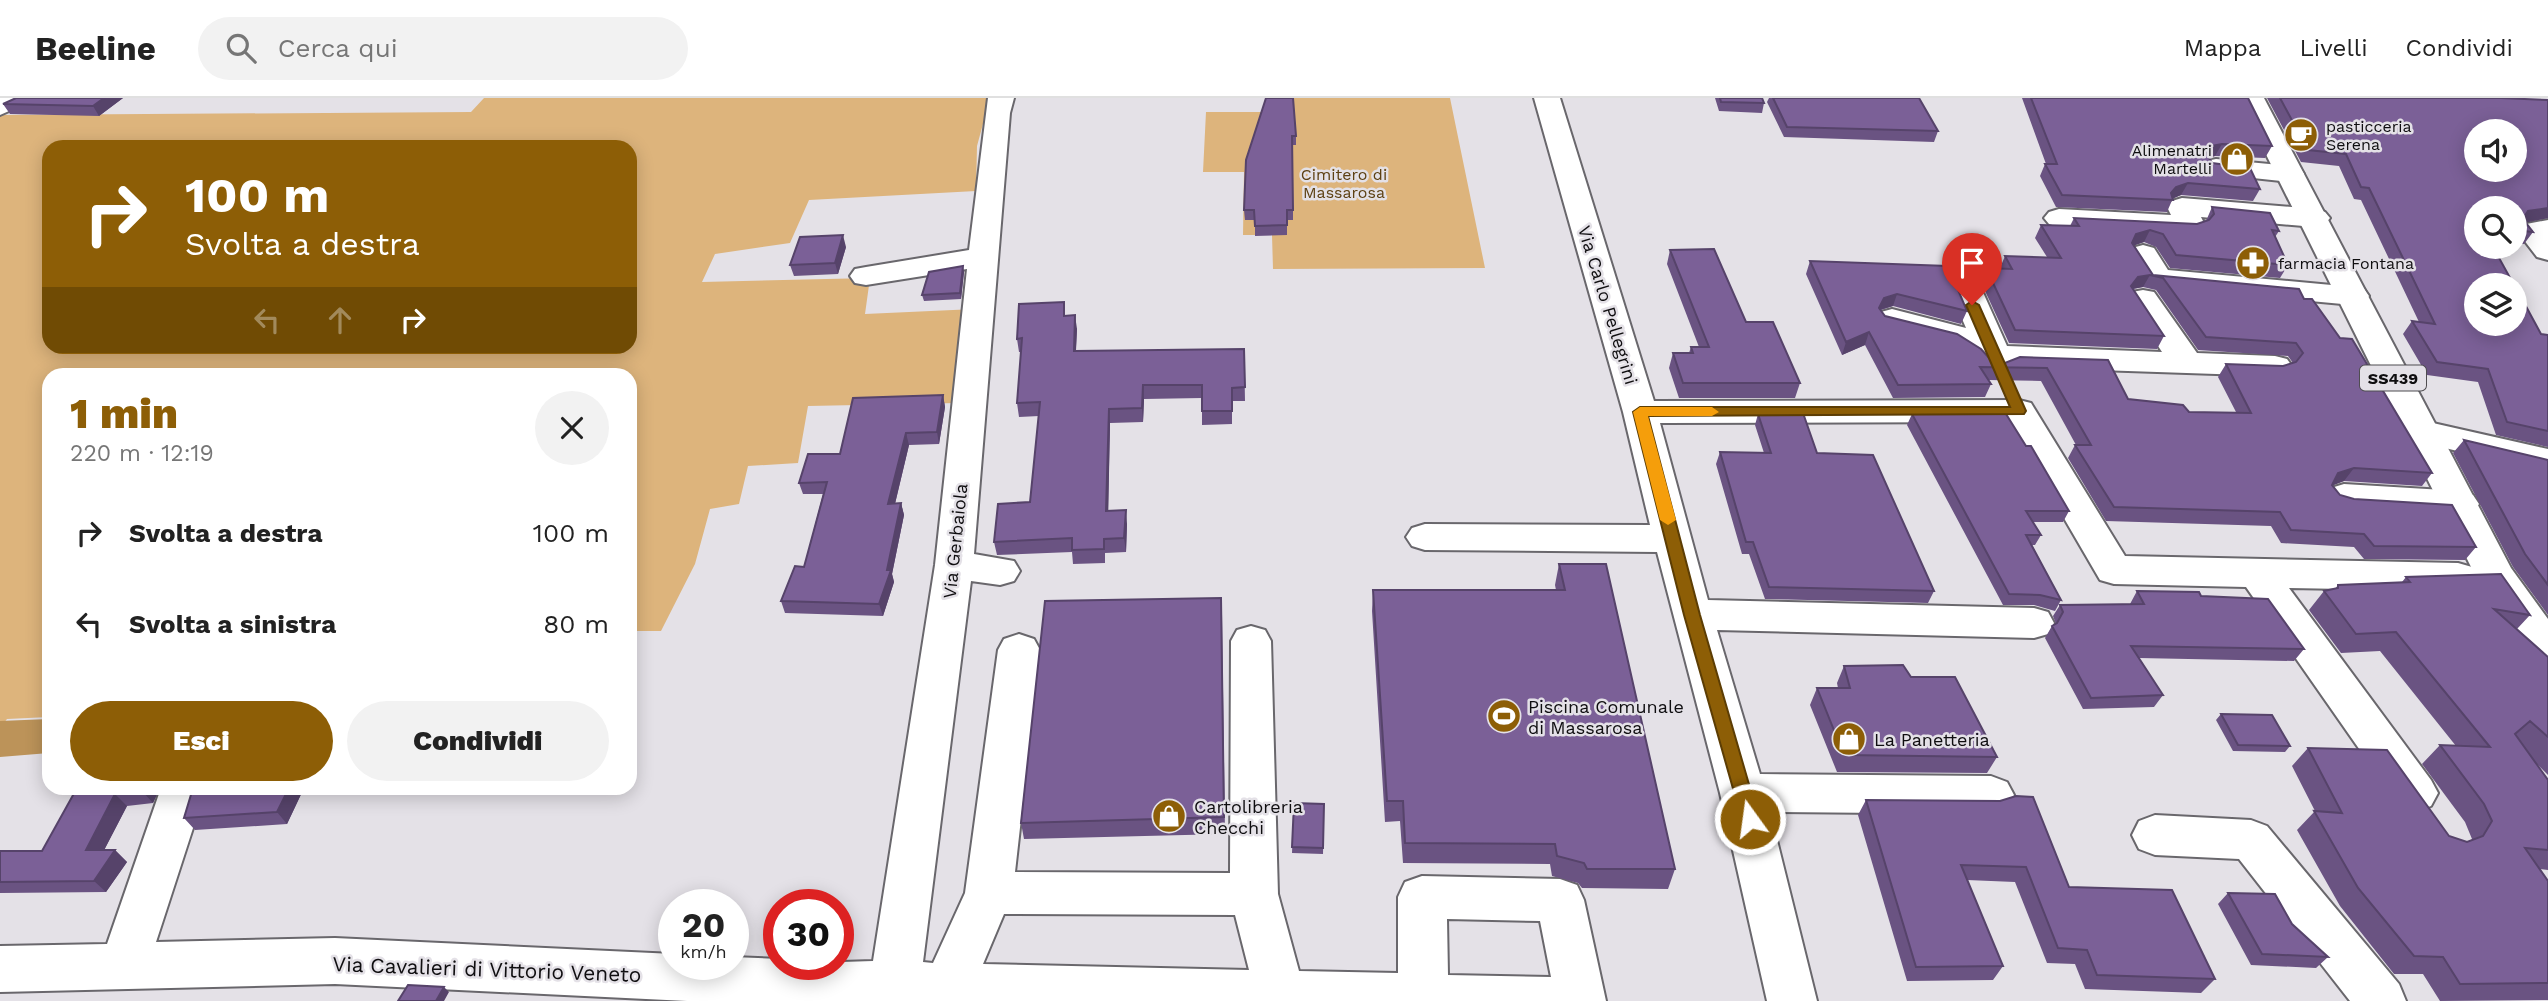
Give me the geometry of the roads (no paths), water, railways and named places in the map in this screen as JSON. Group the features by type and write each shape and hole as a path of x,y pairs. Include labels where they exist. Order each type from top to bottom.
{"street":[{"path":"0,107 16,98"},
{"name":"Via Gerbaiola","path":"895,983 954,565 1002,98"},
{"name":"Via Carlo Pellegrini","path":"1547,98 1640,412 1692,615 1744,793 1792,1001"},
{"name":"SS439","path":"2251,98 2495,575 2548,650"},
{"path":"2216,167 2290,174"},
{"path":"2059,218 2190,225 2182,207 2315,219"},
{"path":"2548,229 2532,231 2548,251"},
{"path":"2143,254 2158,278 2353,296"},
{"path":"866,276 984,257"},
{"path":"1961,279 2019,411 2114,570 2440,578 2495,575"},
{"path":"2143,299 2186,362"},
{"path":"1892,319 1959,336 1995,356 2275,366 2266,350"},
{"path":"1640,412 2019,411"},
{"path":"2424,432 2548,461"},
{"path":"2344,497 2460,504"},
{"path":"1424,537 1673,539"},
{"path":"954,565 1000,571"},
{"path":"2258,574 2439,827"},
{"path":"1692,615 2034,623"},
{"path":"1251,641 1254,894 1279,993"},
{"path":"949,984 989,893 1019,650"},
{"path":"1744,793 1991,795"},
{"path":"124,967 181,795"},
{"path":"2155,835 2250,841 2381,1001"},
{"path":"989,893 1254,894"},
{"path":"1423,996 1422,897 1560,900 1581,1001"},
{"name":"Via Cavalieri di Vittorio Veneto","path":"0,970 335,961 775,991 895,983 1562,1001"}],"waterway":[{"path":"0,739 42,736"}],"place":[{"name":"pasticceria Serena","path":"2301,135"},
{"name":"Alimenatri Martelli","path":"2237,159"},
{"name":"farmacia Fontana","path":"2253,263"},
{"name":"Piscina Comunale di Massarosa","path":"1504,716"},
{"name":"La Panetteria","path":"1849,739"},
{"name":"Cartolibreria Checchi","path":"1169,816"}],"park label":[{"name":"Cimitero di Massarosa","path":"1344,183"}]}
